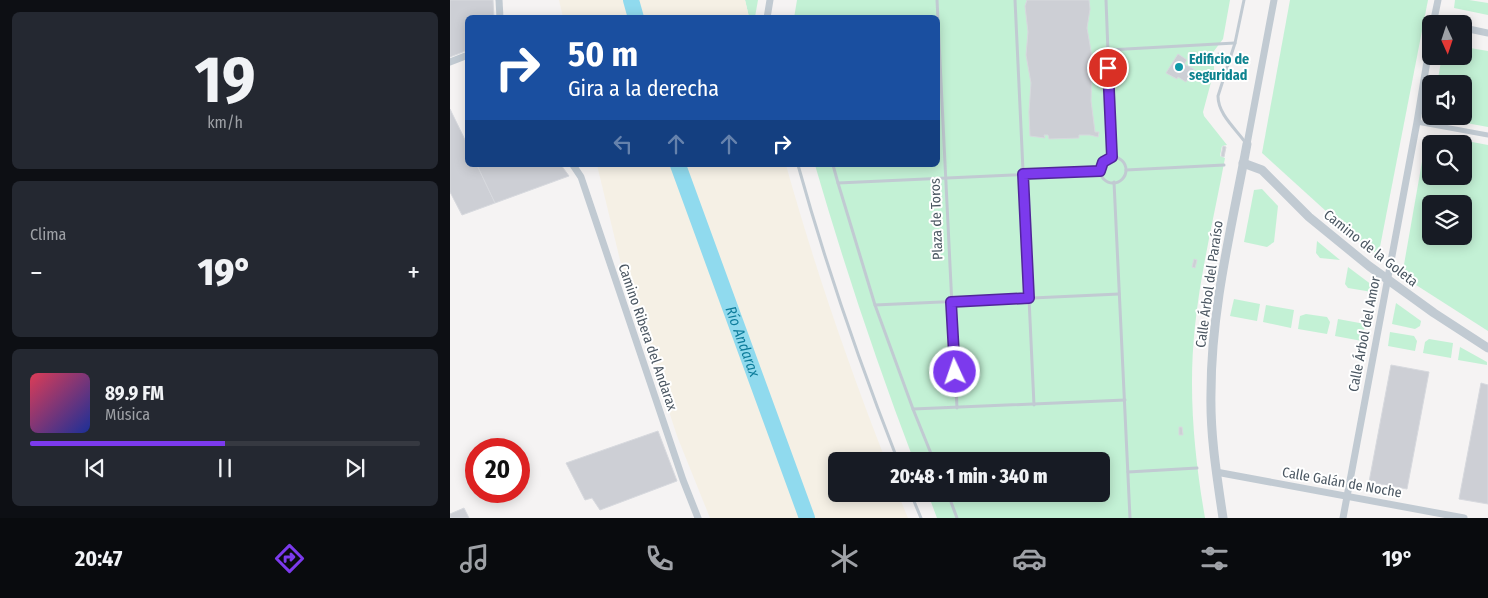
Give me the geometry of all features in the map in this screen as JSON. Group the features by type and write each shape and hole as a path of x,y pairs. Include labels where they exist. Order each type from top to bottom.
{"street":[{"path":"499,0 500,15"},
{"path":"768,15 770,0"},
{"path":"1247,144 1274,0"},
{"path":"1436,15 1438,0"},
{"path":"1472,30 1488,33"},
{"path":"450,62 465,56"},
{"name":"Calle Árbol del Amor","path":"1343,518 1426,65"},
{"path":"1417,122 1488,136"},
{"name":"Calle Árbol del Paraíso","path":"1223,518 1216,472 1211,394 1213,347 1218,299 1247,144"},
{"name":"Camino de la Goleta","path":"1243,163 1262,170 1337,241 1387,280 1488,348"},
{"name":"Camino Ribera del Andarax","path":"574,167 581,177 683,480 698,518"},
{"name":"Calle Galán de Noche","path":"1216,472 1464,518"}],"lane":[{"name":"Plaza de Toros","path":"937,0 938,15"},
{"path":"1015,0 1034,405"},
{"path":"1106,0 1112,157"},
{"path":"1244,0 1234,43 1218,96 1218,103 1221,111 1247,144"},
{"path":"1108,50 1234,43"},
{"name":"Plaza de Toros","path":"940,59 957,408"},
{"path":"1112,157 1122,160 1126,170 1122,179 1114,182 1105,180 1100,171 1103,162 1112,157"},
{"path":"1126,170 1224,165"},
{"path":"799,167 850,333 895,452"},
{"path":"834,167 875,305 930,452"},
{"path":"838,183 1100,171"},
{"path":"1114,182 1130,518"},
{"path":"875,305 1119,294"},
{"path":"913,410 1124,400"},
{"path":"1128,472 1197,468"},
{"path":"914,502 921,518"},
{"path":"951,502 958,518"}],"green space":[{"path":"745,0 758,0 755,15 749,15"},
{"path":"797,0 1230,0 1223,39 1214,51 1214,71 1203,112 1204,116 1227,145 1222,146 1220,156 1225,158 1201,283 1193,350 1193,422 1205,518 937,518 931,502 1110,502 1110,452 911,452 887,388 816,167 940,167 940,15 794,15"},
{"path":"1290,0 1428,0 1425,15 1422,15 1422,31 1379,252 1371,252 1262,153"},
{"path":"1455,0 1488,3 1488,15 1454,8"},
{"path":"1472,48 1488,51 1488,127 1472,124 1472,75 1439,75 1440,65 1472,65"},
{"path":"1472,142 1488,145 1488,331 1402,276 1422,162 1422,185 1472,185"},
{"path":"1262,189 1278,206 1274,242 1267,247 1244,242 1254,190"},
{"path":"1317,241 1340,260 1320,258 1316,253"},
{"path":"1348,267 1372,285 1372,292 1348,288 1345,284"},
{"path":"1234,299 1260,304 1257,321 1230,316"},
{"path":"1396,303 1421,321 1420,326 1415,329 1392,324"},
{"path":"1266,305 1294,310 1291,328 1263,322"},
{"path":"1306,314 1327,317 1330,322 1327,334 1298,329 1300,316"},
{"path":"1338,319 1365,324 1362,341 1335,336"},
{"path":"1390,332 1414,336 1417,341 1415,351 1388,346"},
{"path":"1429,339 1453,343 1451,358 1423,353 1425,342"},
{"path":"1460,347 1487,362 1487,365 1458,360"}],"sand":[{"path":"559,0 745,0 749,15 563,15"},
{"path":"597,167 787,167 832,314 883,452 828,452 828,502 901,502 908,518 710,518 677,436 620,260"}],"building":[{"path":"450,0 493,0 494,15 465,15 465,51 450,57"},
{"path":"1027,0 1089,0 1090,9 1087,28 1092,57 1091,101 1095,132 1099,132 1098,137 1079,135 1079,138 1049,139 1048,135 1044,135 1045,138 1030,136 1031,83 1026,55 1028,32 1025,6"},
{"path":"1218,53 1221,53 1221,61 1218,61"},
{"name":"Edificio de seguridad","path":"1178,54 1187,60 1184,64 1194,69 1186,82 1166,73"},
{"path":"450,109 465,140 465,167 478,167 495,203 462,215 450,192"},
{"path":"1223,146 1226,147 1224,157 1221,156"},
{"path":"478,167 562,167 569,176 495,203"},
{"path":"1194,259 1197,260 1195,268 1192,267"},
{"path":"1391,365 1429,372 1407,489 1369,482"},
{"path":"1481,383 1488,385 1488,504 1459,499"},
{"path":"1179,427 1182,427 1183,435 1179,435"},
{"path":"658,431 677,481 600,510 592,498 585,500 566,463"},
{"path":"464,508 469,518 450,518 450,514"}],"waterway":[{"name":"Río Andarax","path":"631,0 635,15"},
{"name":"Río Andarax","path":"679,167 807,518"}],"place":[{"name":"Edificio de seguridad","path":"1179,67"}],"route":[{"path":"955,372 951,302 1029,298 1023,174 1100,171 1103,162 1112,157 1108,68"}]}
